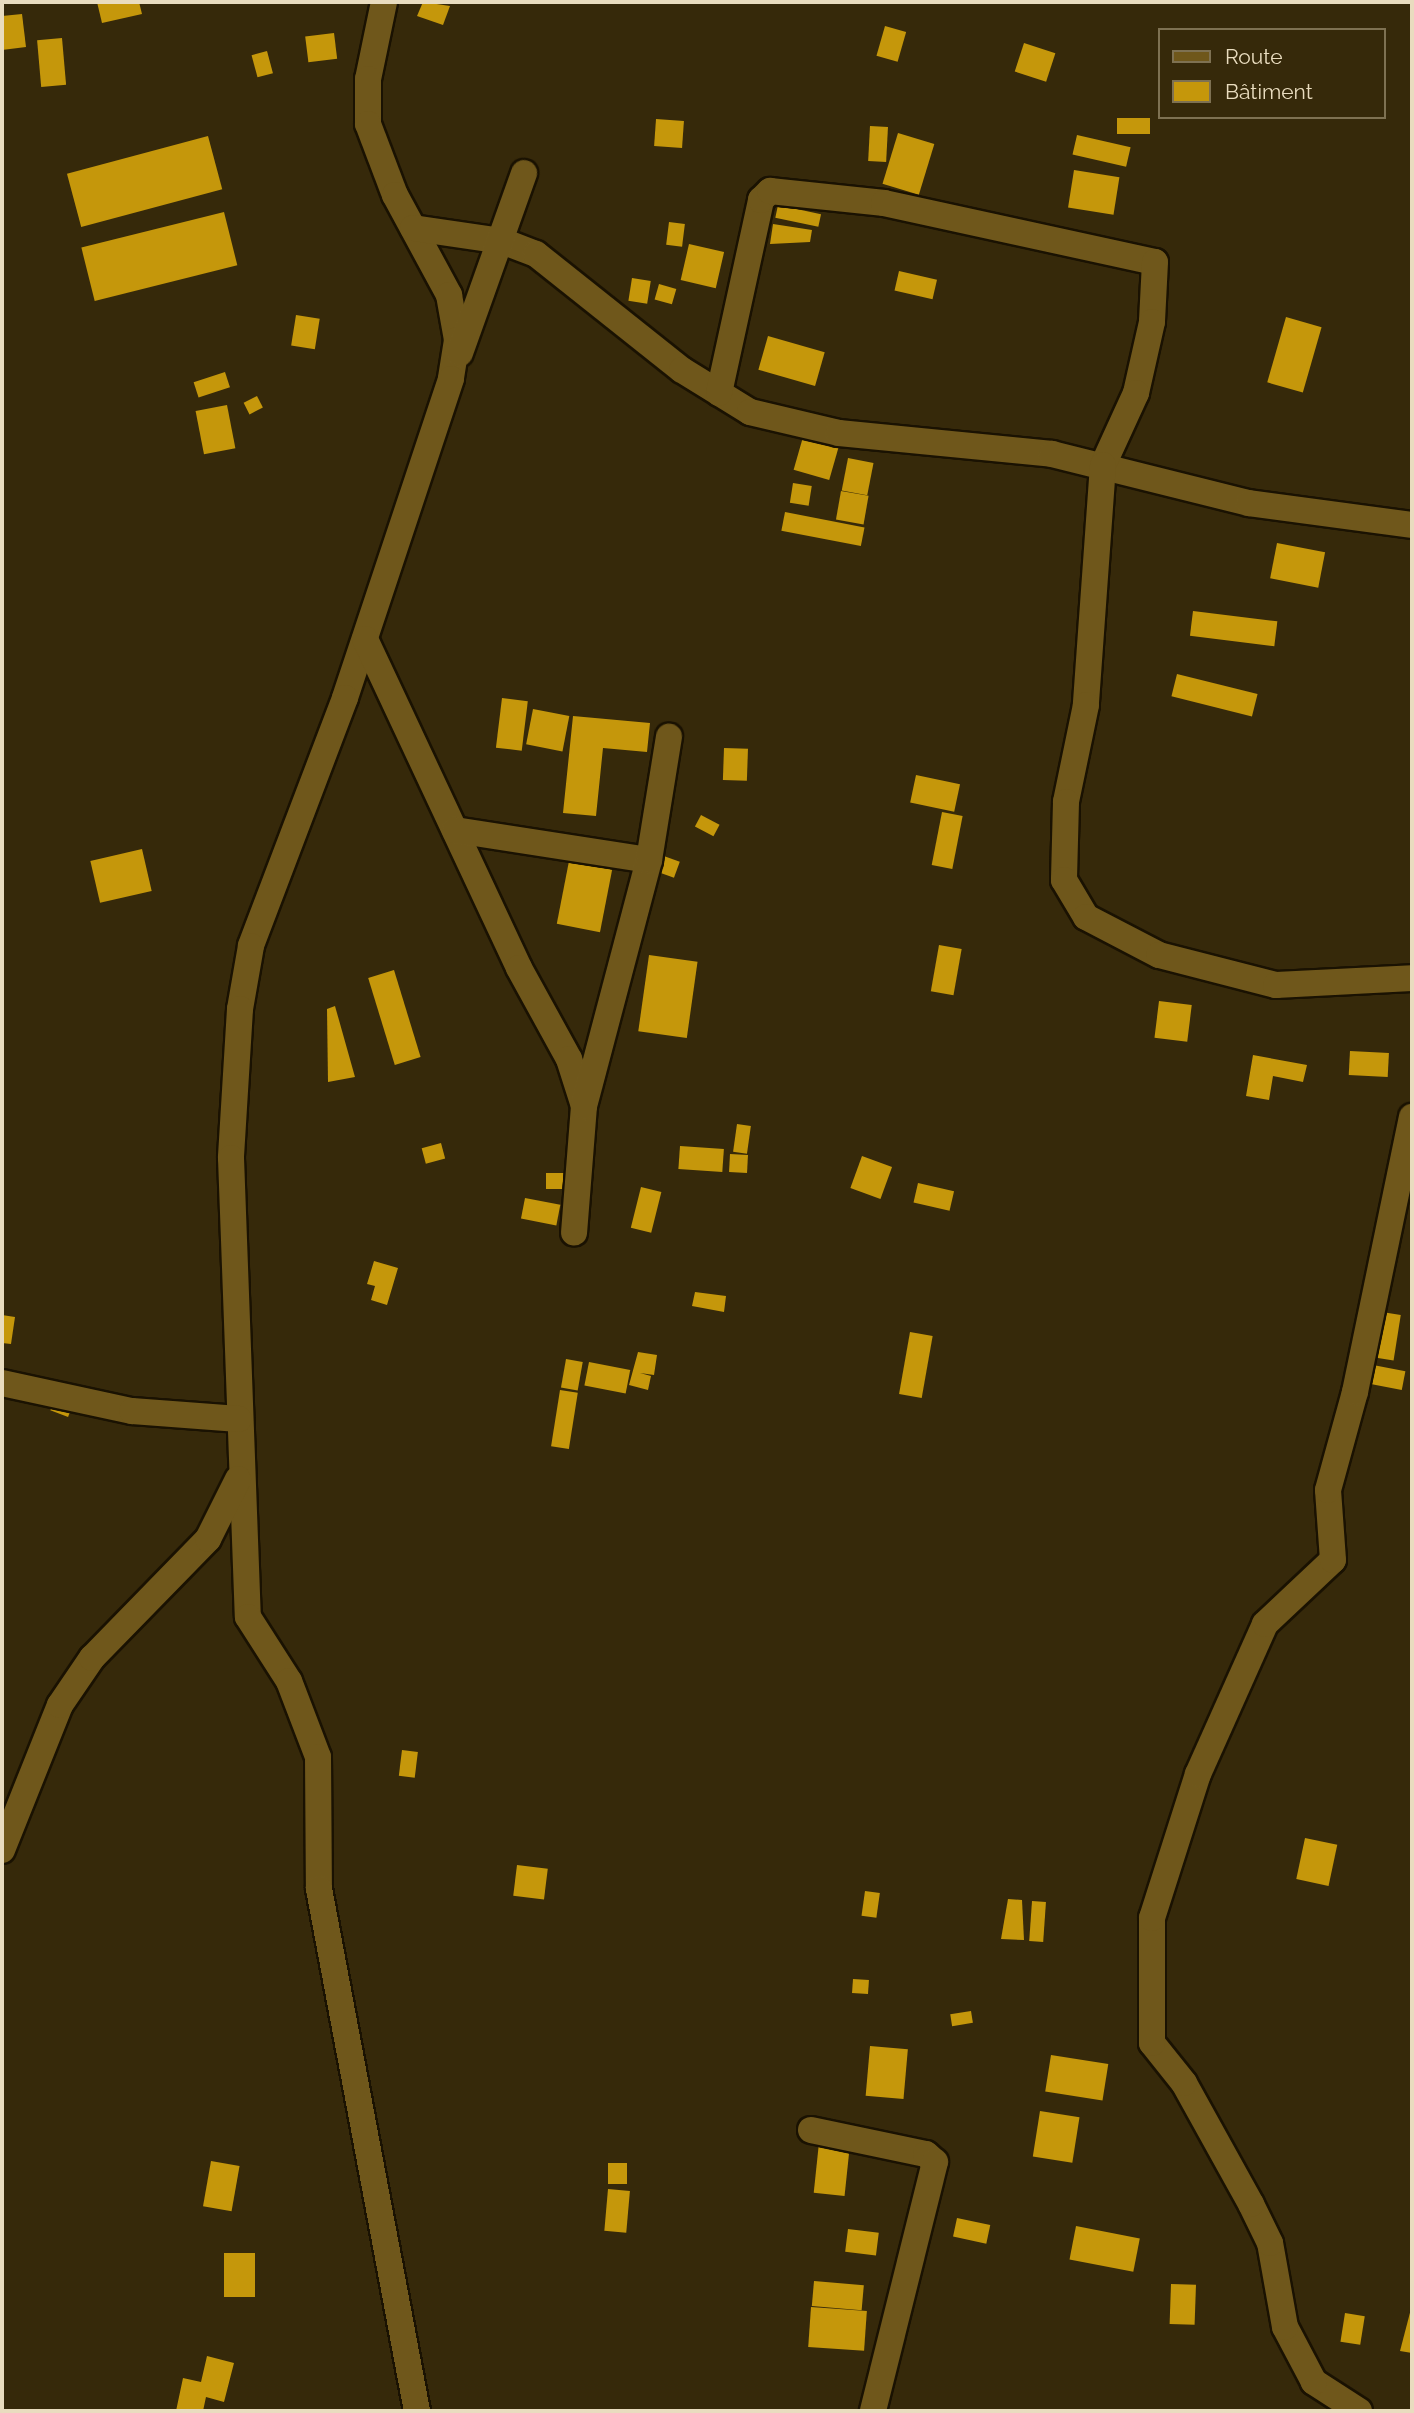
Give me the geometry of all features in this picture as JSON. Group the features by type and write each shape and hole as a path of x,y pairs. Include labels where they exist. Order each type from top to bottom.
{"street":[{"path":"384,2 368,79 368,124 413,228 449,295 457,340 451,379"},
{"path":"417,2411 319,1889 318,1757 289,1681 248,1617 231,1158 240,1009 251,946 365,639 451,379 524,173"},
{"path":"719,393 761,200 780,190 884,203 1155,262 1152,322 1136,393 1103,465 1086,705 1066,802 1064,880 1073,898 1108,933 1159,955 1276,985 1412,978"},
{"path":"413,228 502,241 571,277 682,370 750,412 802,426 1103,465 1249,503 1412,525"},
{"path":"365,639 455,830 569,1059 584,1106"},
{"path":"574,1233 584,1106 649,860 668,737"},
{"path":"455,830 649,860"},
{"path":"1359,2411 1314,2382 1285,2326 1270,2243 1184,2083 1152,2043 1152,1918 1198,1774 1265,1624 1333,1560 1328,1490 1355,1392 1412,1117"},
{"path":"2,1384 132,1411 239,1419"},
{"path":"2,1850 60,1705 92,1658 208,1539 242,1471"},
{"path":"811,2130 926,2154 935,2162 873,2411"}],"building":[{"path":"97,2 139,2 142,14 102,23"},
{"path":"423,2 450,6 443,25 417,16"},
{"path":"22,14 26,47 2,50 2,16"},
{"path":"885,26 906,32 898,62 876,56"},
{"path":"334,33 337,59 308,62 305,37"},
{"path":"62,38 66,85 41,87 37,40"},
{"path":"1024,43 1055,53 1046,82 1015,72"},
{"path":"267,51 273,73 257,77 252,55"},
{"path":"1117,118 1150,118 1150,134 1117,134"},
{"path":"656,119 684,121 682,148 654,146"},
{"path":"870,126 888,127 886,162 868,161"},
{"path":"898,133 934,144 919,195 883,184"},
{"path":"1077,135 1131,147 1126,167 1073,154"},
{"path":"208,136 222,189 81,227 67,174"},
{"path":"1074,170 1119,177 1113,215 1068,208"},
{"path":"778,205 821,214 818,227 775,218"},
{"path":"224,212 237,265 95,301 81,248"},
{"path":"669,222 685,224 682,247 666,245"},
{"path":"773,224 812,230 810,242 770,244"},
{"path":"689,244 724,252 716,288 681,280"},
{"path":"899,271 937,280 933,299 895,290"},
{"path":"632,278 651,281 647,304 628,301"},
{"path":"659,284 676,289 672,304 655,299"},
{"path":"296,315 320,319 315,349 291,346"},
{"path":"1286,317 1322,327 1303,393 1267,382"},
{"path":"768,336 825,352 815,386 758,370"},
{"path":"225,372 230,387 199,397 194,382"},
{"path":"257,396 263,408 250,414 244,403"},
{"path":"227,405 235,448 204,454 196,411"},
{"path":"803,437 839,447 829,480 794,470"},
{"path":"848,458 874,463 867,495 842,490"},
{"path":"793,483 812,486 809,506 790,503"},
{"path":"841,491 869,496 864,524 836,520"},
{"path":"785,512 865,527 861,546 781,531"},
{"path":"1277,543 1325,552 1318,588 1270,578"},
{"path":"1193,611 1277,621 1274,646 1190,636"},
{"path":"1177,674 1258,694 1252,716 1171,696"},
{"path":"502,698 528,701 522,751 496,748"},
{"path":"533,709 569,716 562,751 526,744"},
{"path":"573,716 650,723 647,752 603,748 596,816 563,813"},
{"path":"724,748 748,749 747,781 723,780"},
{"path":"916,775 960,784 954,812 910,802"},
{"path":"942,812 963,816 952,869 932,865"},
{"path":"701,815 720,825 713,836 695,826"},
{"path":"142,849 152,891 100,903 90,861"},
{"path":"661,855 680,862 674,878 655,871"},
{"path":"569,861 612,869 600,932 557,924"},
{"path":"939,945 962,949 953,995 931,991"},
{"path":"649,955 698,962 687,1038 638,1031"},
{"path":"394,970 421,1057 395,1065 368,978"},
{"path":"1159,1001 1192,1005 1187,1042 1154,1038"},
{"path":"335,1006 355,1077 328,1082 327,1009"},
{"path":"1350,1051 1389,1053 1388,1077 1349,1075"},
{"path":"1253,1055 1307,1065 1303,1082 1273,1076 1269,1100 1246,1096"},
{"path":"737,1124 751,1126 747,1154 733,1152"},
{"path":"441,1143 445,1158 426,1164 422,1148"},
{"path":"680,1146 724,1149 722,1172 678,1169"},
{"path":"730,1154 748,1155 747,1173 729,1172"},
{"path":"862,1156 892,1167 880,1199 850,1188"},
{"path":"546,1173 569,1173 569,1189 546,1189"},
{"path":"918,1183 954,1191 950,1211 914,1202"},
{"path":"641,1187 661,1192 651,1233 631,1228"},
{"path":"525,1198 560,1205 556,1225 521,1219"},
{"path":"374,1261 398,1268 387,1305 371,1300 375,1286 367,1284"},
{"path":"695,1292 726,1296 724,1312 692,1306"},
{"path":"1382,1312 1401,1315 1394,1360 1375,1357"},
{"path":"2,1315 15,1317 11,1344 2,1343"},
{"path":"910,1332 933,1336 922,1398 899,1394"},
{"path":"638,1352 657,1355 654,1375 640,1373 651,1376 648,1390 629,1385"},
{"path":"566,1359 583,1362 578,1391 561,1388"},
{"path":"589,1362 630,1370 626,1394 584,1386"},
{"path":"1373,1365 1405,1371 1402,1390 1369,1384"},
{"path":"560,1390 578,1393 569,1449 551,1446"},
{"path":"55,1398 73,1405 68,1417 50,1410"},
{"path":"402,1750 418,1752 415,1778 399,1776"},
{"path":"1305,1838 1337,1845 1329,1886 1296,1879"},
{"path":"517,1865 548,1869 544,1900 513,1896"},
{"path":"865,1891 880,1893 876,1918 862,1916"},
{"path":"1008,1899 1022,1900 1024,1940 1001,1939"},
{"path":"1032,1901 1046,1902 1043,1942 1029,1941"},
{"path":"853,1979 869,1980 868,1994 852,1993"},
{"path":"971,2011 973,2023 952,2026 950,2014"},
{"path":"870,2046 908,2049 903,2099 866,2096"},
{"path":"1051,2055 1108,2064 1102,2101 1045,2092"},
{"path":"1040,2111 1080,2117 1072,2163 1033,2156"},
{"path":"820,2133 851,2136 845,2196 814,2193"},
{"path":"211,2161 240,2166 232,2211 203,2206"},
{"path":"608,2163 627,2163 627,2184 608,2184"},
{"path":"608,2189 630,2191 626,2233 604,2231"},
{"path":"957,2218 990,2225 986,2244 953,2237"},
{"path":"1076,2226 1140,2238 1133,2272 1070,2259"},
{"path":"848,2229 879,2233 876,2256 845,2252"},
{"path":"224,2253 255,2253 255,2297 224,2297"},
{"path":"814,2281 864,2285 862,2310 812,2306"},
{"path":"1171,2284 1196,2285 1195,2325 1170,2324"},
{"path":"1412,2305 1412,2353 1400,2351"},
{"path":"811,2307 867,2311 864,2351 808,2347"},
{"path":"1345,2313 1365,2316 1360,2345 1340,2342"},
{"path":"207,2356 234,2363 224,2402 206,2397 203,2411 176,2411 183,2378 201,2382"}]}
